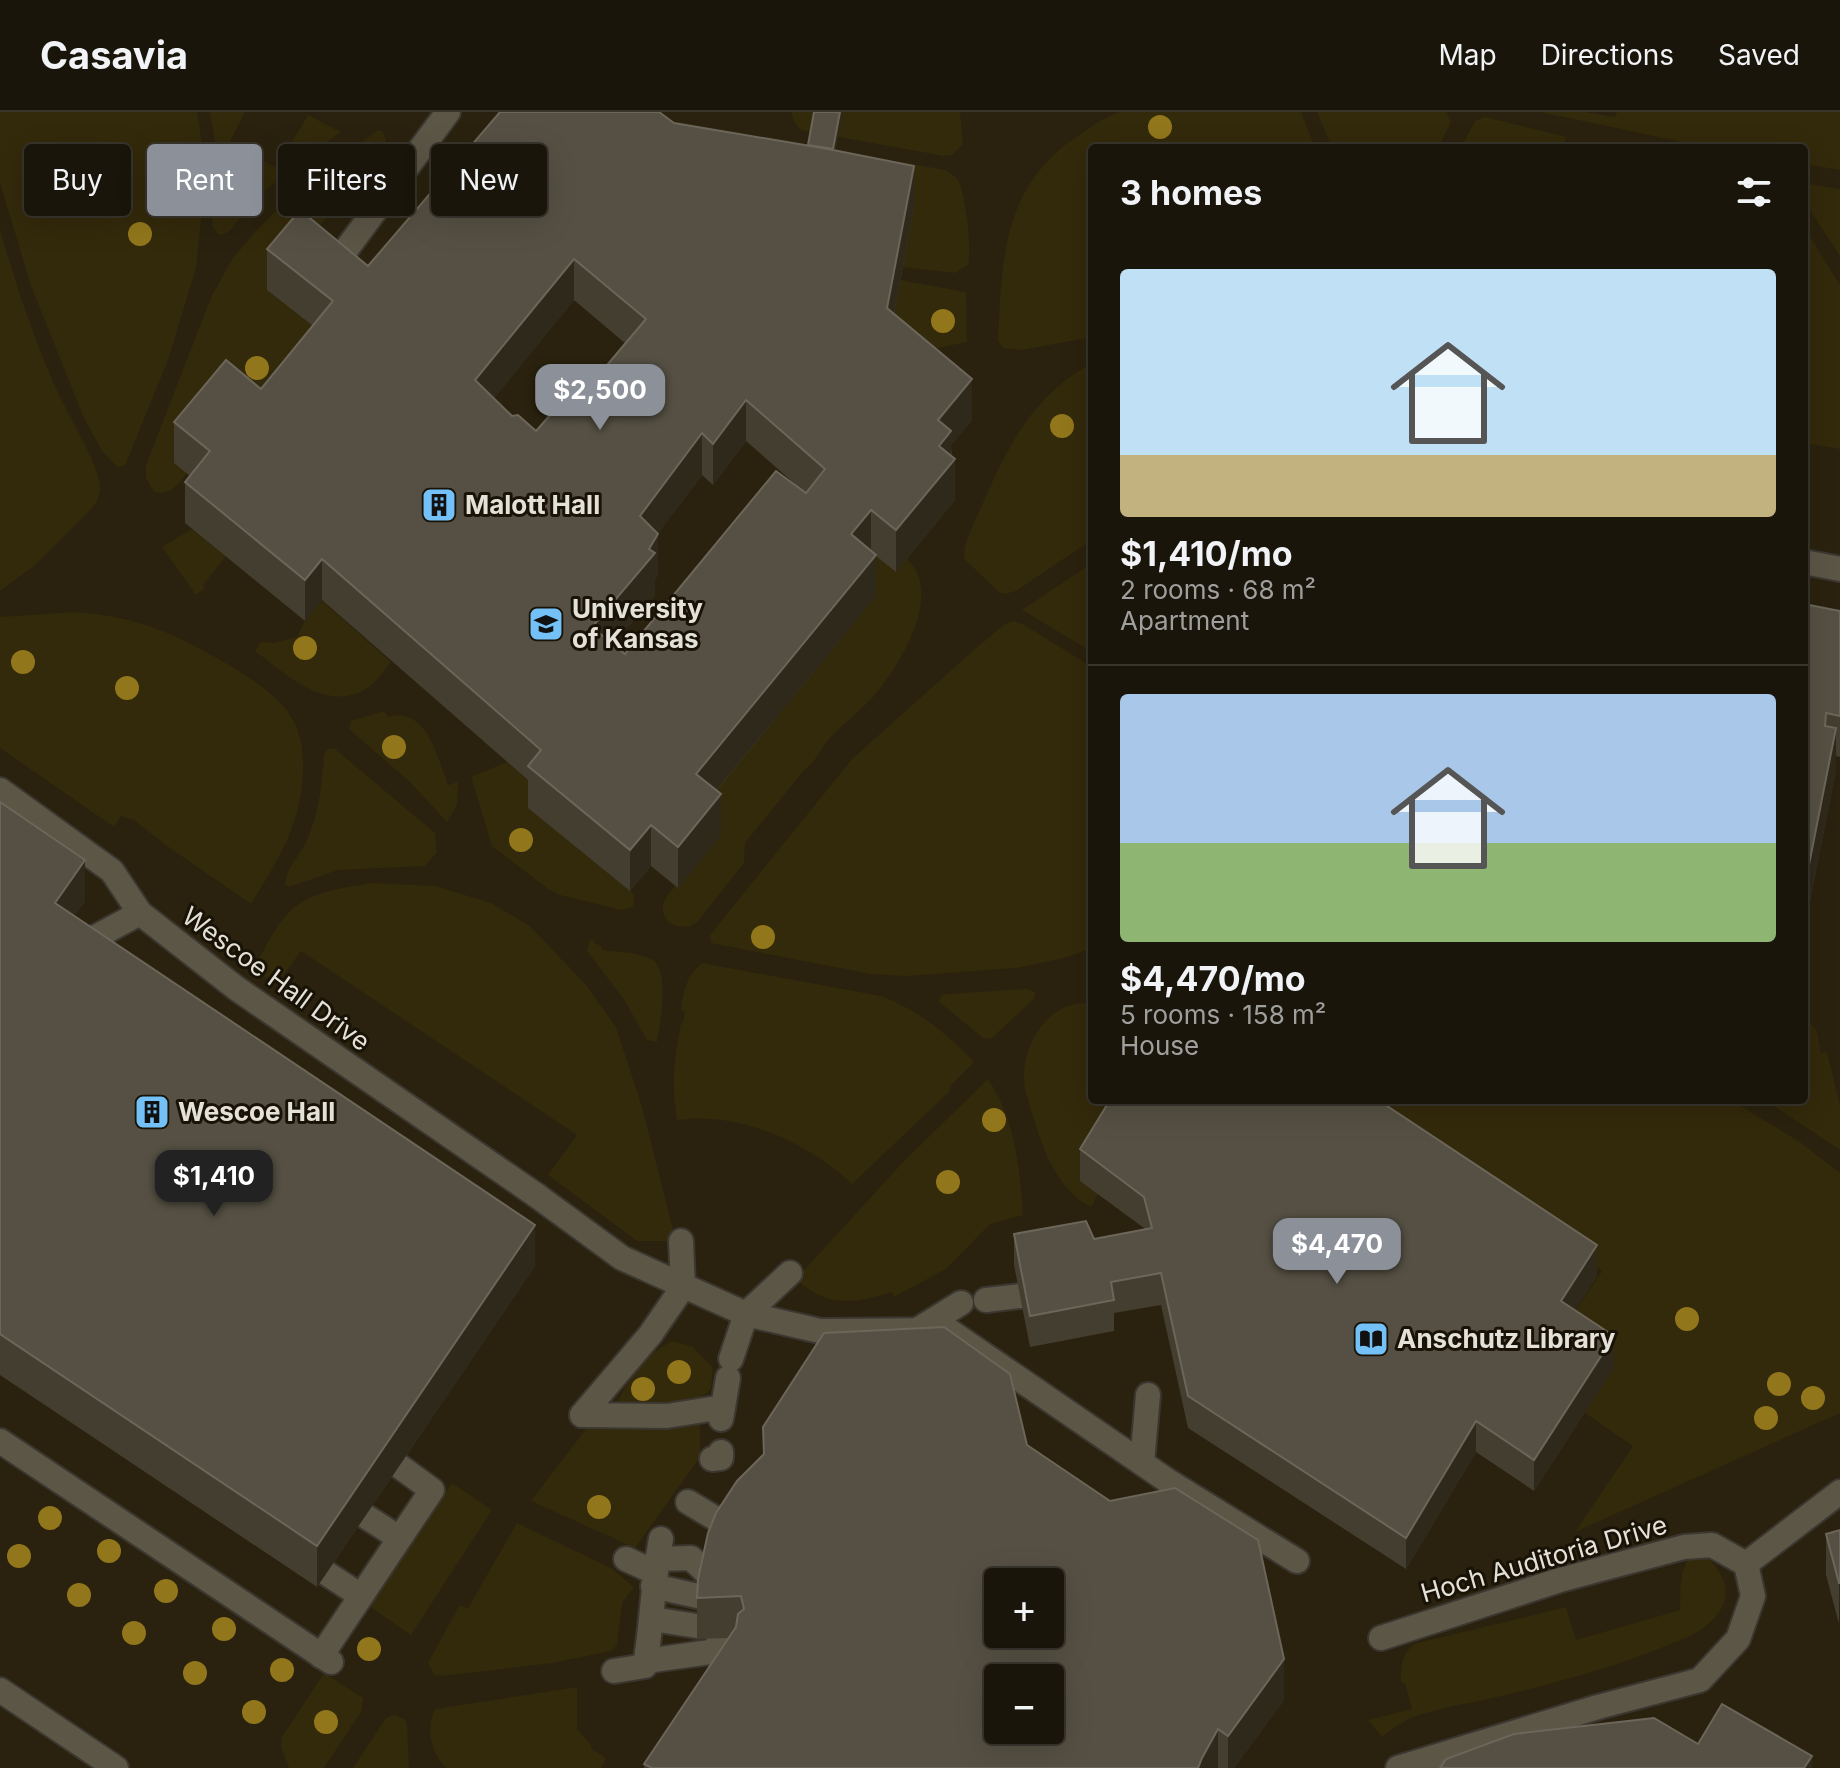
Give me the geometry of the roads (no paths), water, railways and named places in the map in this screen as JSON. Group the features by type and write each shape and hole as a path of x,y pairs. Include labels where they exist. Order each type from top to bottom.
{"street":[{"path":"331,270 448,112"},
{"path":"1808,563 1840,569"},
{"name":"Wescoe Hall Drive","path":"0,790 112,871 140,913 236,988 622,1258 746,1314 820,1331 948,1330 1142,1463 1297,1561"},
{"path":"74,957 90,940 140,913"},
{"path":"681,1241 683,1287 650,1335 582,1415 722,1413 730,1368 746,1314 790,1273"},
{"path":"986,1300 1020,1296"},
{"path":"918,1330 961,1303"},
{"path":"1142,1463 1148,1395"},
{"path":"10,1440 75,1479 191,1558 326,1659 361,1596 432,1490 399,1466"},
{"path":"1398,1768 1598,1707 1700,1680 1738,1639 1753,1596 1746,1564 1840,1492"},
{"path":"687,1501 723,1523 750,1499"},
{"path":"365,1516 399,1538"},
{"name":"Hoch Auditoria Drive","path":"1381,1638 1560,1580 1684,1547 1712,1545 1746,1564"},
{"path":"626,1559 657,1564 705,1586 691,1558 657,1564"},
{"path":"645,1670 657,1564"},
{"path":"326,1573 361,1596"},
{"path":"652,1619 697,1626"},
{"path":"614,1671 645,1670 720,1653"},
{"path":"0,1690 116,1768"}],"place":[{"name":"Malott Hall","path":"439,505"},
{"name":"University of Kansas","path":"546,624"},
{"name":"Wescoe Hall","path":"152,1112"},
{"name":"Anschutz Library","path":"1371,1339"}]}
